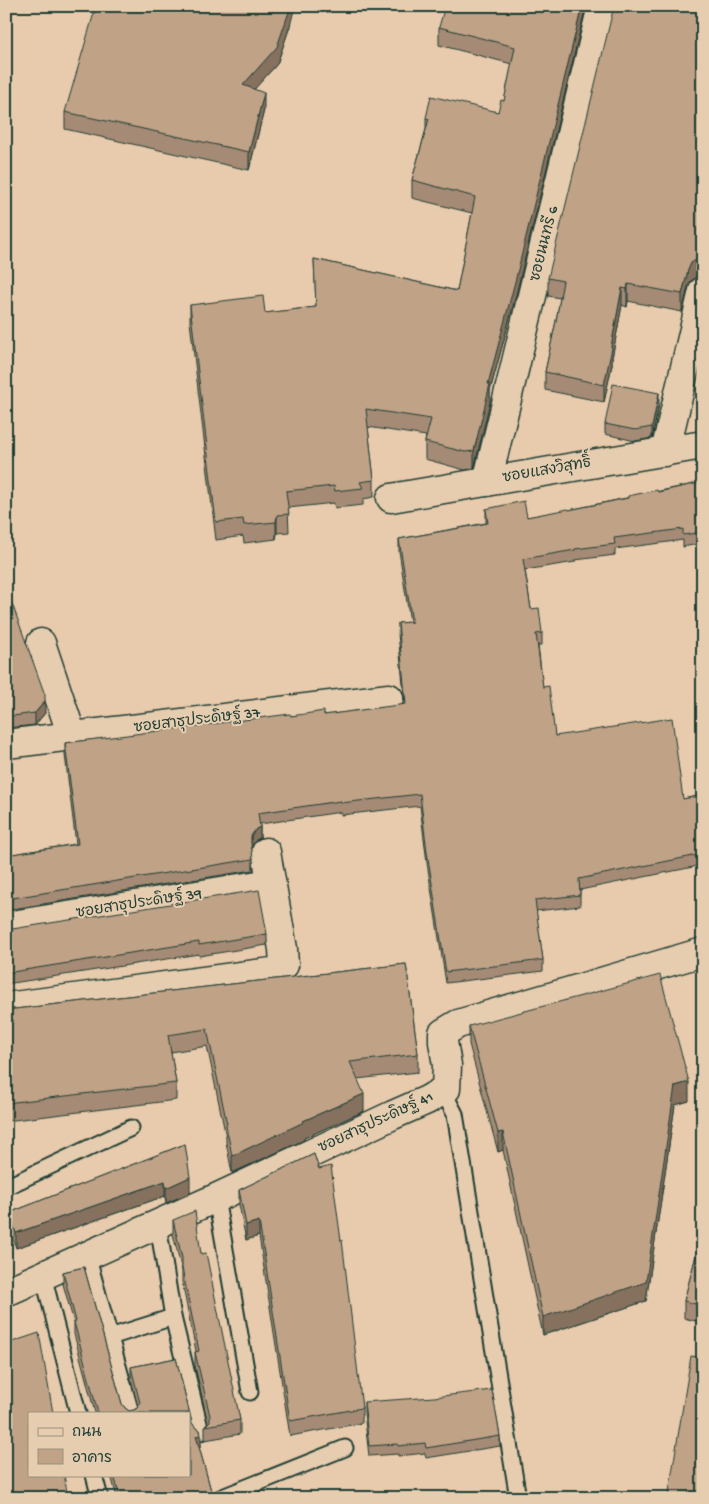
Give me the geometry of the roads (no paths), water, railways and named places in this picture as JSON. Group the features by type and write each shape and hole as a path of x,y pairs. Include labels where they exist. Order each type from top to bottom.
{"street":[{"name":"ซอยนนทรี 6","path":"487,482 602,6"},
{"path":"665,452 703,291"},
{"name":"ซอยแสงวิสุทธิ์","path":"391,498 703,445"},
{"path":"40,643 72,736"},
{"name":"ซอยสาธุประดิษฐ์ 37","path":"6,744 389,698"},
{"path":"6,1007 279,971 284,965 283,949 266,852"},
{"name":"ซอยสาธุประดิษฐ์ 39","path":"6,926 271,883"},
{"name":"ซอยสาธุประดิษฐ์ 41","path":"6,1292 216,1198 443,1091 446,1088 447,1066 443,1033 458,1024 703,952"}],"lane":[{"path":"443,1091 455,1114 518,1498"},
{"path":"6,1187 131,1128"},
{"path":"216,1198 250,1392"},
{"path":"158,1224 173,1317 201,1432"},
{"path":"87,1255 131,1412"},
{"path":"43,1275 78,1412"},
{"path":"110,1337 173,1317"},
{"path":"220,1498 344,1448"},
{"path":"94,1476 100,1498"}]}
